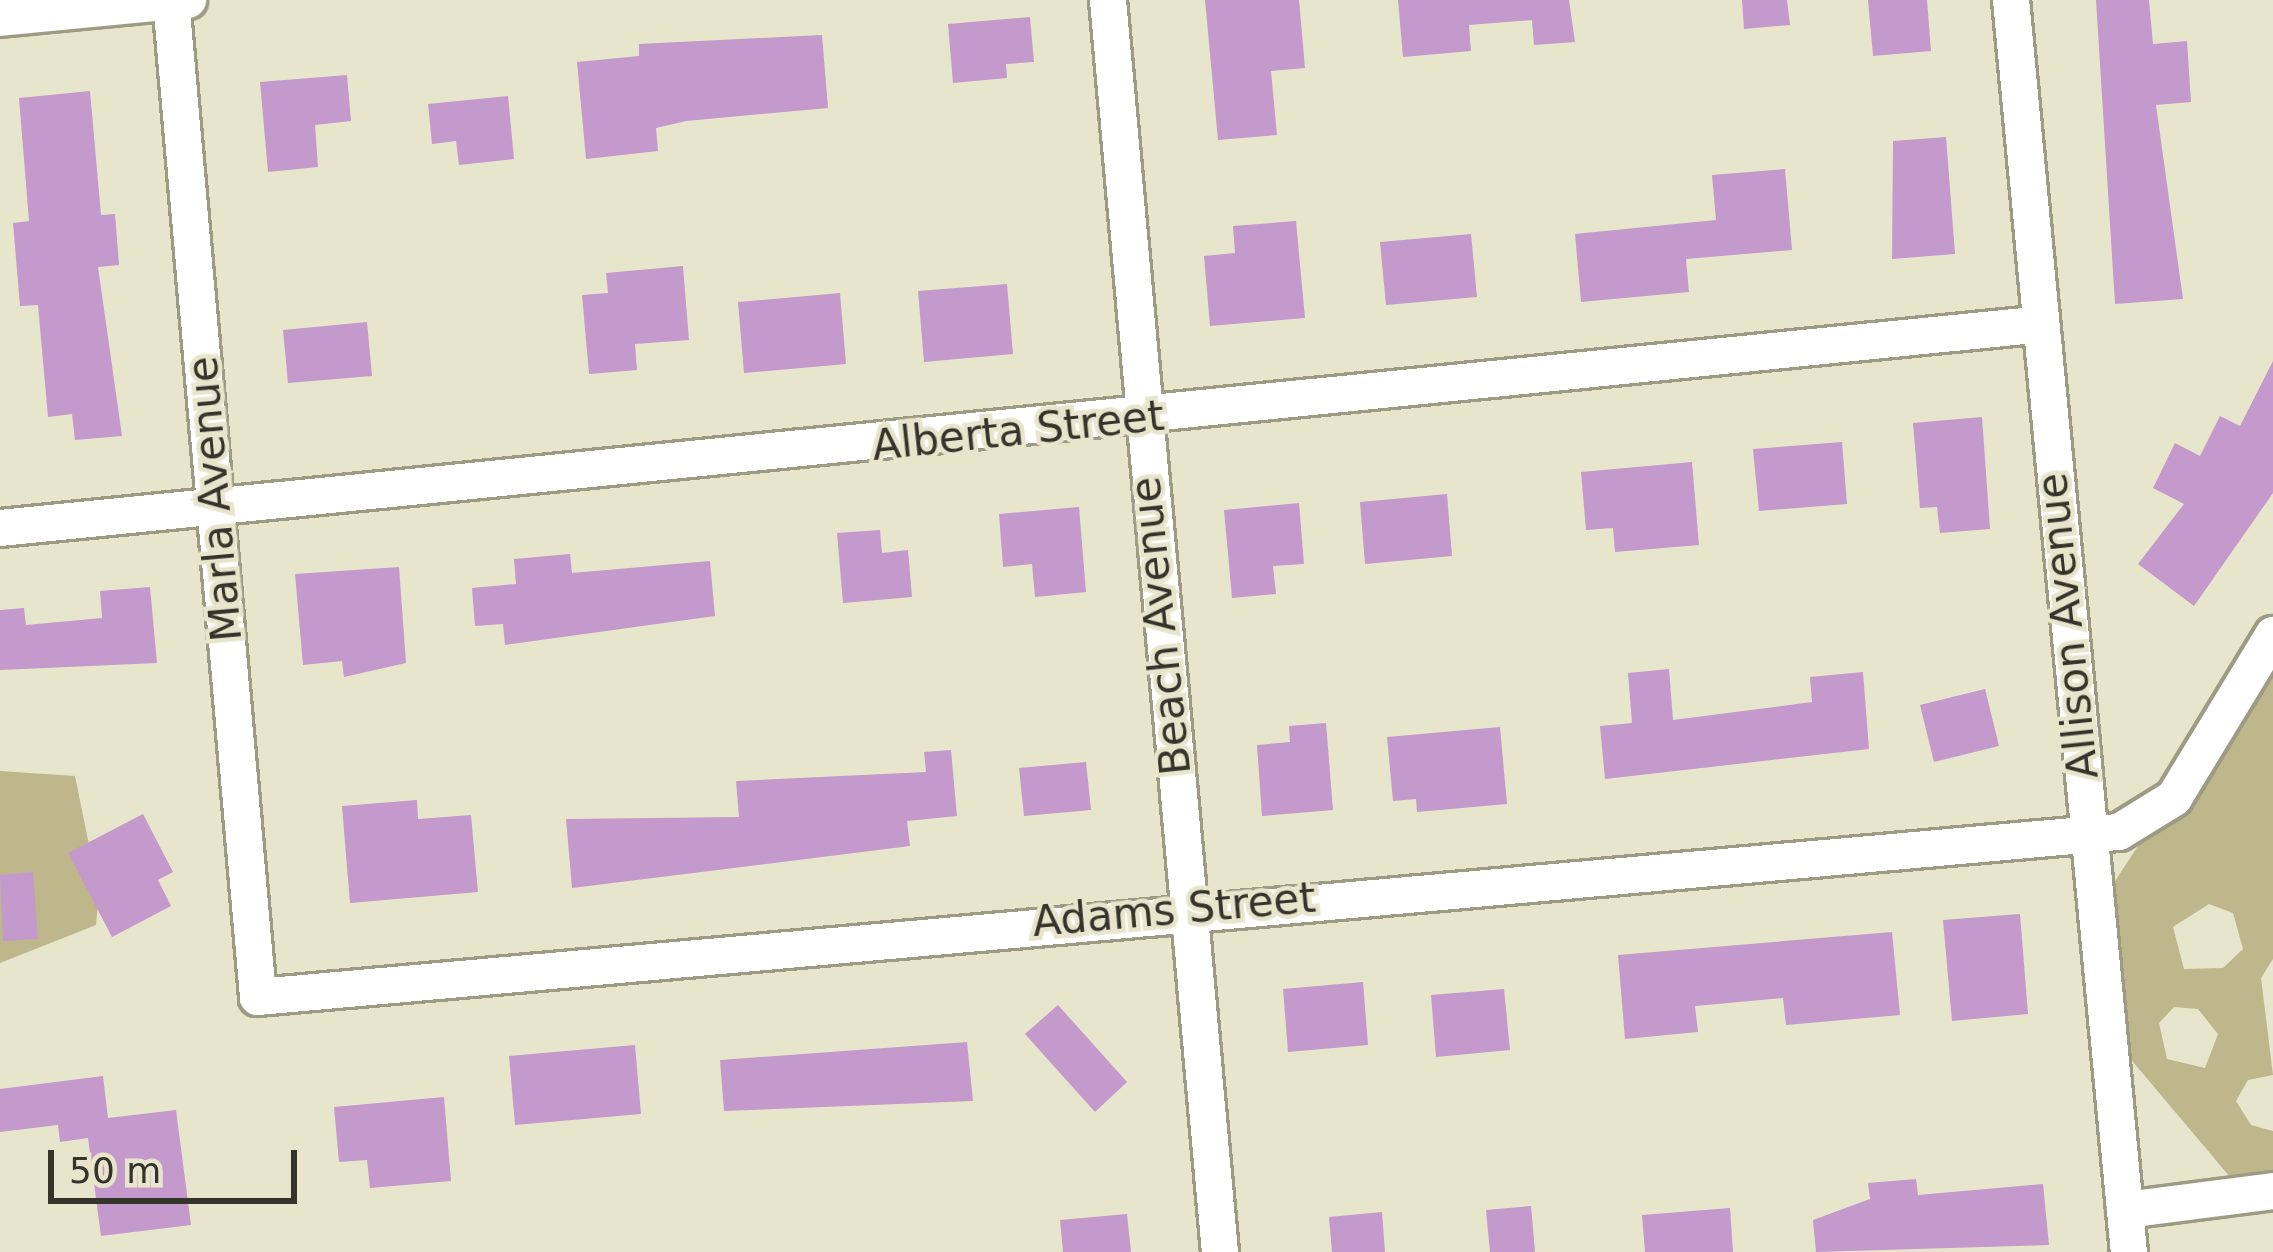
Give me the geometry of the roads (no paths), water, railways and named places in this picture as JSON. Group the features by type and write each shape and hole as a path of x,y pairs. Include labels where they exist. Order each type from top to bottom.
{"street":[{"path":"0,18 188,0"},
{"name":"Beach Avenue","path":"1108,0 1141,420 1220,1252"},
{"name":"Allison Avenue","path":"2011,0 2035,325 2091,831 2129,1252"},
{"name":"Marla Avenue","path":"171,1 258,997"},
{"name":"Alberta Street","path":"0,528 1141,420 2035,325"},
{"name":"Adams Street","path":"258,997 1189,908 2143,825 2174,798 2273,634"},
{"path":"2125,1210 2273,1191"}]}
